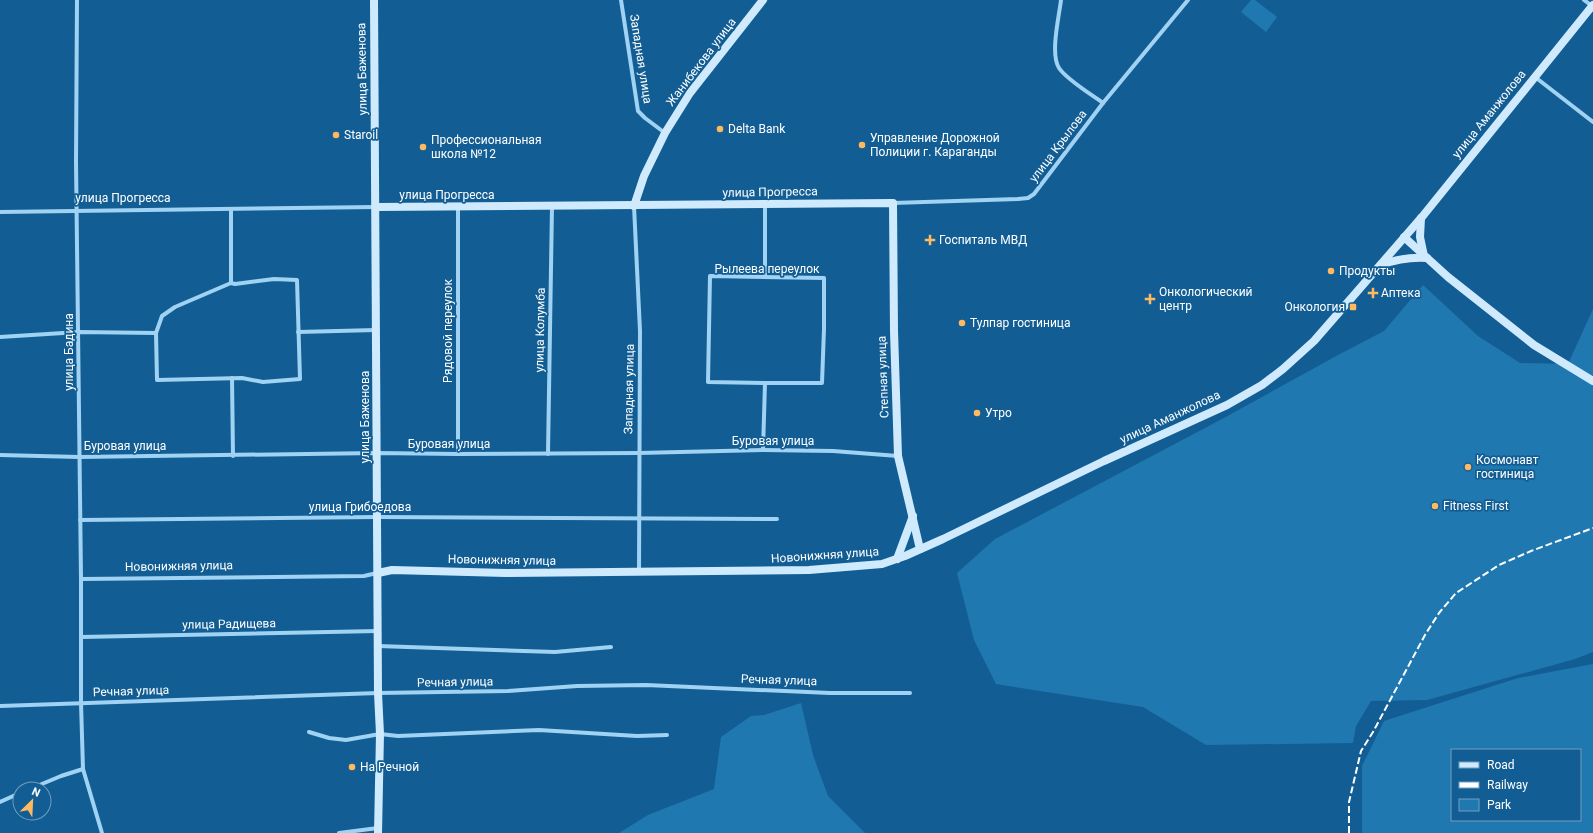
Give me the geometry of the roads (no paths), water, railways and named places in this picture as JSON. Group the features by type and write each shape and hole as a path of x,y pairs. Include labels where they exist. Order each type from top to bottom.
{"main road":[{"name":"улица Баженова","path":"374,0 378,693 380,734 378,831"},
{"name":"Жанибекова улица","path":"634,206 644,176 665,133 690,93 763,0"},
{"name":"улица Аманжолова","path":"920,549 1111,457 1227,405 1262,385 1284,369 1314,341 1422,217 1593,6"},
{"name":"улица Прогресса","path":"376,207 893,203"},
{"name":"Степная улица","path":"893,203 894,331 898,456 920,549"},
{"path":"1422,217 1420,236 1425,257"},
{"path":"1404,237 1448,277 1534,345 1593,381"},
{"path":"1380,265 1394,260 1412,257 1425,257"},
{"path":"897,559 913,515"},
{"name":"Новонижняя улица","path":"378,573 392,570 506,573 809,570 882,564 920,549"}],"street":[{"name":"улица Бадина","path":"77,0 81,703 83,769 102,833"},
{"name":"Западная улица","path":"621,0 638,111 665,133"},
{"path":"1061,0 1055,54 1057,64 1063,72 1103,103"},
{"name":"улица Крылова","path":"893,203 1028,198 1038,189 1103,103 1188,0"},
{"path":"1584,0 1593,6"},
{"path":"1534,77 1593,122"},
{"path":"765,204 765,277"},
{"name":"улица Колумба","path":"548,454 552,206"},
{"name":"Западная улица","path":"634,206 640,331 639,572"},
{"name":"улица Прогресса","path":"0,212 376,207"},
{"name":"Рядовой переулок","path":"458,207 458,454"},
{"path":"231,209 231,283"},
{"name":"Рылеева переулок","path":"710,276 824,278 822,383 766,383 708,382 710,276"},
{"path":"274,279 297,280 300,379 263,382 242,378 157,380 156,333 162,316 175,307 231,283 235,284 274,279"},
{"path":"298,332 376,330"},
{"path":"0,337 79,332 156,333"},
{"path":"232,378 233,456"},
{"path":"764,450 766,383"},
{"name":"Буровая улица","path":"0,455 79,457 377,453 548,454 833,450 898,456"},
{"name":"улица Грибоедова","path":"80,520 378,517 777,519"},
{"name":"Новонижняя улица","path":"81,579 364,576 378,573"},
{"name":"улица Радищева","path":"81,637 378,631"},
{"path":"378,646 555,652 611,647"},
{"name":"Речная улица","path":"0,706 378,693 508,691 577,686 646,685 830,693 910,693"},
{"path":"309,732 329,738 346,740 380,734 398,736 539,730 637,736 667,735"},
{"path":"49,781 83,769"},
{"path":"0,802 12,797"},
{"path":"339,833 378,831"}],"railway":[{"path":"1349,833 1349,802 1361,751 1373,732 1425,635 1439,613 1456,593 1499,565 1531,551 1593,528"}],"place":[{"name":"Delta Bank","path":"720,129"},
{"name":"Staroil","path":"336,135"},
{"name":"Управление Дорожной Полиции г. Караганды","path":"862,145"},
{"name":"Профессиональная школа №12","path":"423,147"},
{"name":"Госпиталь МВД","path":"930,240"},
{"name":"Продукты","path":"1331,271"},
{"name":"Аптека","path":"1373,293"},
{"name":"Онкологический центр","path":"1150,299"},
{"name":"Онкология","path":"1353,307"},
{"name":"Тулпар гостиница","path":"962,323"},
{"name":"Утро","path":"977,413"},
{"name":"Космонавт гостиница","path":"1468,467"},
{"name":"Fitness First","path":"1435,506"},
{"name":"На Речной","path":"352,767"}]}
